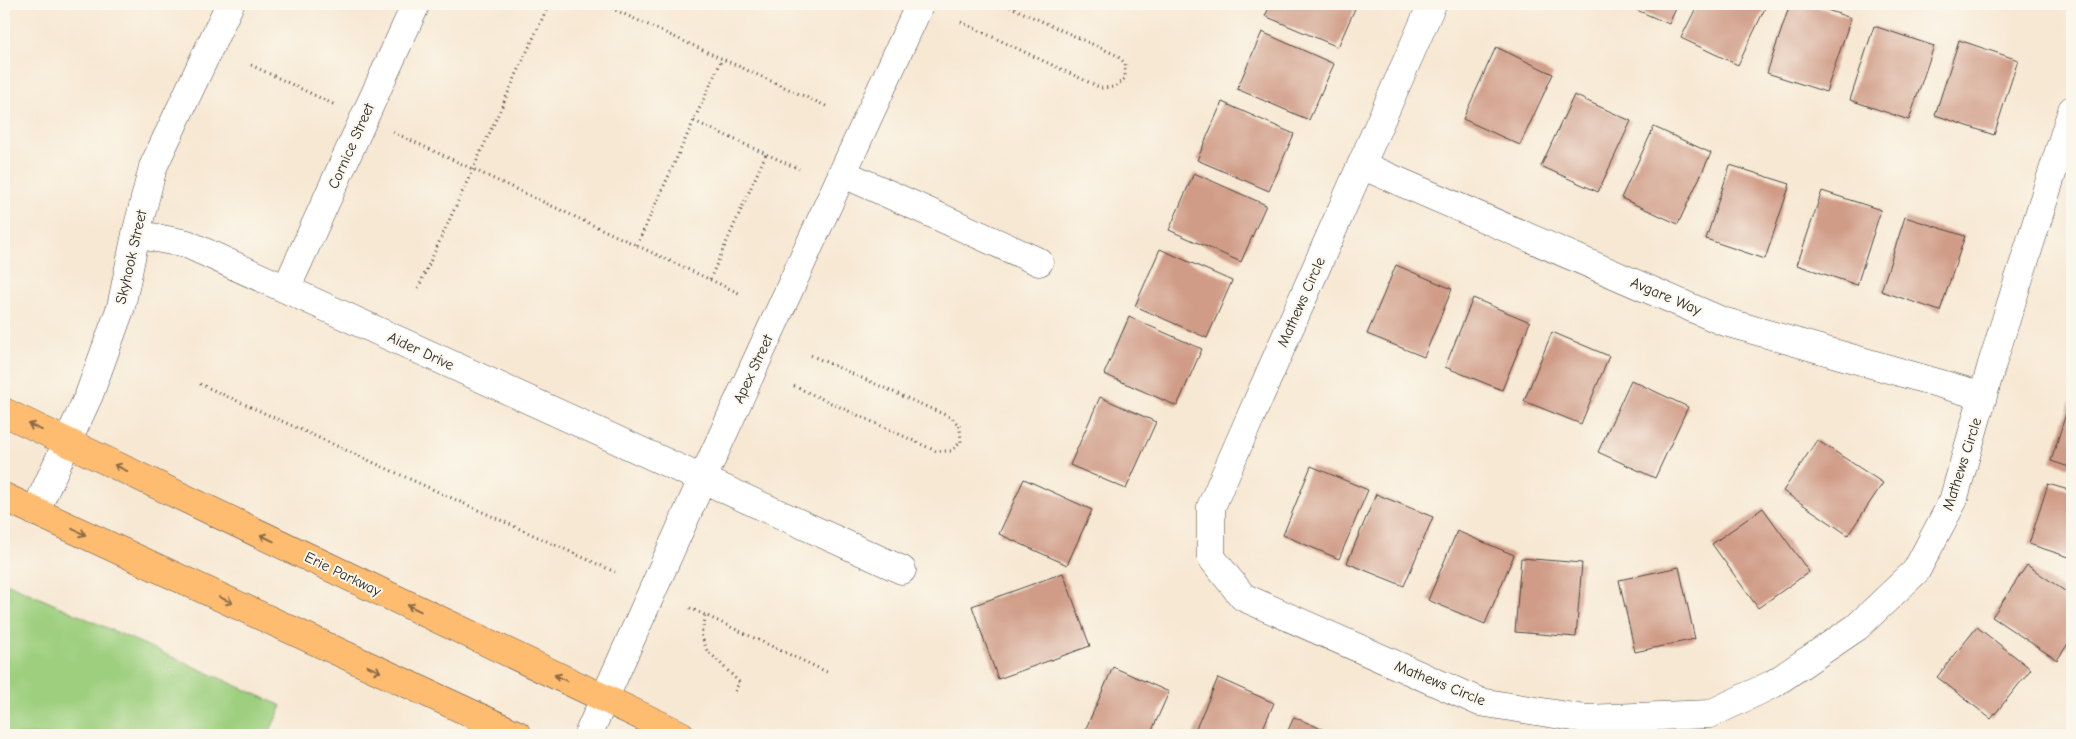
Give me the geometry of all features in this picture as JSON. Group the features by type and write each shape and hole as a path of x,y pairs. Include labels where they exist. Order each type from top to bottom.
{"main road":[{"name":"Erie Parkway","path":"4,412 682,735"},
{"path":"4,497 518,735"}],"street":[{"name":"Skyhook Street","path":"35,512 89,395 120,307 153,167 230,4"},
{"name":"Cornice Street","path":"286,289 416,4"},
{"name":"Apex Street","path":"588,735 702,480 920,4"},
{"name":"Mathews Circle","path":"1432,4 1211,507 1211,557 1243,597 1480,702 1586,719 1711,725 1857,626 1916,571 1953,501 1983,396 2072,110"},
{"name":"Avgare Way","path":"1361,165 1722,321 1983,396"},
{"path":"842,173 1039,262"},
{"name":"Aider Drive","path":"136,234 187,244 902,570"}],"path":[{"path":"418,288 549,4"},
{"path":"602,4 828,107"},
{"path":"961,22 1101,88 1115,87 1125,78 1125,63 1116,55 1004,4"},
{"path":"637,245 722,59"},
{"path":"250,65 741,294"},
{"path":"694,121 799,169"},
{"path":"710,279 766,154"},
{"path":"794,386 936,451 951,451 961,442 960,427 952,418 808,354"},
{"path":"200,384 615,572"},
{"path":"690,608 829,673"},
{"path":"706,616 701,634 707,650 739,682 734,694"}],"green space":[{"path":"4,582 282,706 268,735 4,735"}],"building":[{"path":"1271,4 1357,4 1338,47 1265,16"},
{"path":"1623,4 1678,4 1669,24"},
{"path":"1698,4 1767,4 1738,65 1681,38"},
{"path":"1790,4 1809,4 1851,18 1826,92 1767,73"},
{"path":"1874,26 1934,46 1909,120 1850,100"},
{"path":"1262,32 1334,64 1309,120 1237,89"},
{"path":"1959,40 2018,60 1994,135 1935,115"},
{"path":"1496,47 1553,74 1520,145 1463,119"},
{"path":"1574,95 1631,121 1598,192 1541,166"},
{"path":"1222,102 1294,134 1269,191 1197,160"},
{"path":"1654,127 1711,153 1678,224 1621,198"},
{"path":"1730,165 1790,184 1765,259 1706,239"},
{"path":"1194,173 1266,205 1241,262 1169,230"},
{"path":"1822,191 1881,210 1857,285 1797,265"},
{"path":"1905,217 1965,236 1940,311 1881,291"},
{"path":"1160,249 1232,281 1207,338 1135,306"},
{"path":"1396,265 1452,289 1424,357 1367,334"},
{"path":"1473,298 1530,322 1502,390 1445,367"},
{"path":"1129,317 1202,349 1177,406 1104,374"},
{"path":"1552,332 1609,356 1581,424 1524,401"},
{"path":"1631,380 1688,407 1655,478 1598,452"},
{"path":"1100,397 1156,422 1126,489 1070,465"},
{"path":"2070,401 2072,402 2072,468 2051,461"},
{"path":"1817,440 1883,483 1848,535 1783,491"},
{"path":"1311,466 1368,490 1339,559 1283,535"},
{"path":"1024,479 1092,510 1067,565 999,534"},
{"path":"2048,484 2072,491 2072,558 2029,544"},
{"path":"1376,494 1433,517 1404,586 1347,563"},
{"path":"1763,508 1809,572 1758,608 1712,544"},
{"path":"1457,531 1514,555 1485,624 1428,600"},
{"path":"1521,558 1582,563 1576,637 1515,632"},
{"path":"2027,565 2072,596 2072,638 2057,660 1992,617"},
{"path":"1679,567 1695,639 1635,652 1619,580"},
{"path":"1063,573 1090,646 998,679 972,606"},
{"path":"1977,627 2031,669 1991,719 1937,677"},
{"path":"1113,667 1169,692 1150,735 1083,735"},
{"path":"1218,678 1274,703 1260,735 1193,735"},
{"path":"1294,717 1336,735 1286,735"}]}
